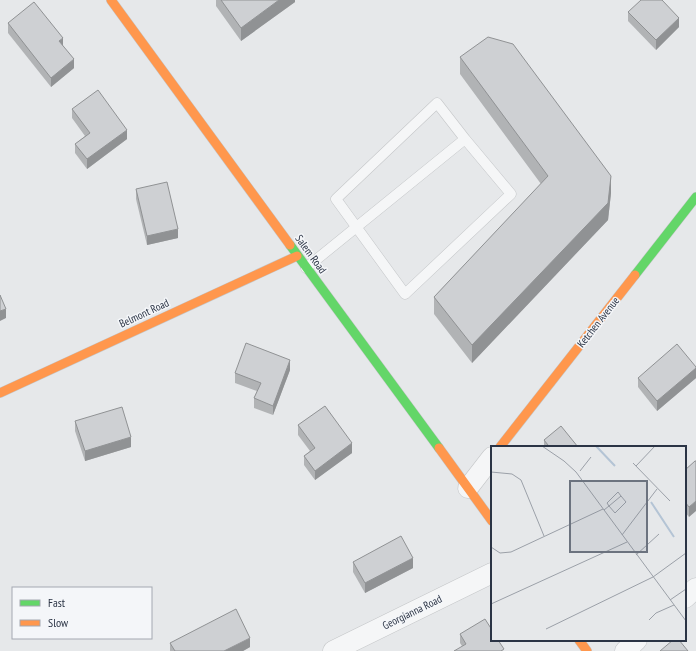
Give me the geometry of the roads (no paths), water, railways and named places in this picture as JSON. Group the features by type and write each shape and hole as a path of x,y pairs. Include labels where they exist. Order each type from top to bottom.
{"main road":[{"name":"Salem Road","path":"111,0 491,520"},
{"name":"Ketchen Avenue","path":"501,446 696,197"},
{"name":"Belmont Road","path":"0,393 297,256"},
{"path":"580,641 587,651"}],"street":[{"path":"468,488 491,458"},
{"name":"Georgianna Road","path":"333,651 491,572"},
{"path":"686,597 696,588"},
{"path":"624,651 636,641"}],"lane":[{"path":"437,103 465,139 511,194 405,294 336,198 437,103"},
{"path":"306,268 465,139"}]}
